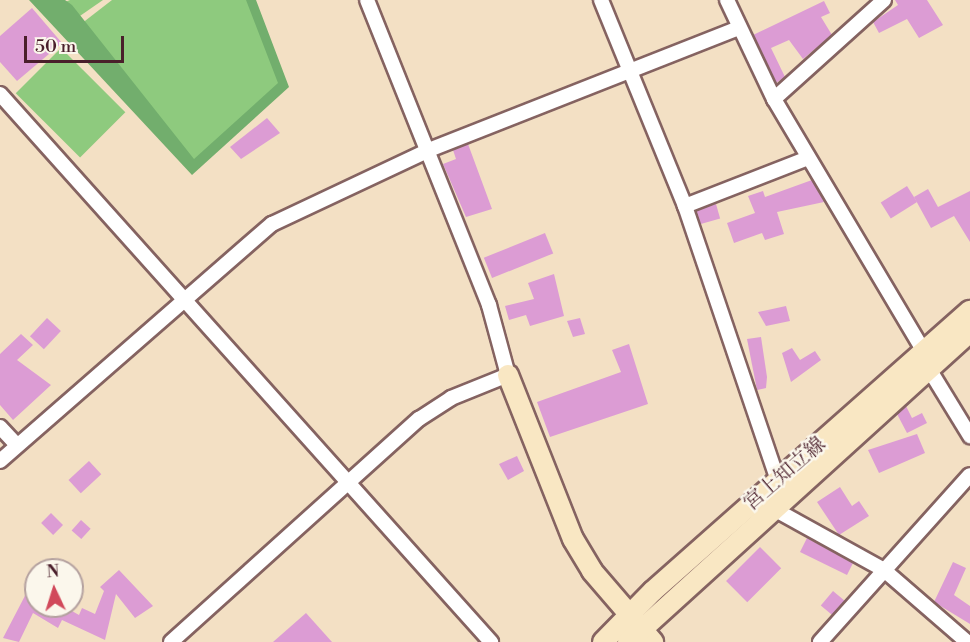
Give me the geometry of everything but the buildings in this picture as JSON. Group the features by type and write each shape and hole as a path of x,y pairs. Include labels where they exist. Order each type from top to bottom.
{"main road":[{"name":"宮上知立線","path":"603,642 638,632 774,510 927,360 970,311"},
{"name":"宮上知立線","path":"638,632 778,480 927,360 970,332"},
{"path":"508,375 567,528 592,571 638,632"}],"street":[{"path":"171,642 419,418 451,398 508,375 489,305 429,150 367,0"},
{"path":"601,0 685,206 778,480"},
{"path":"727,0 738,28 774,99 970,436"},
{"path":"774,99 884,0"},
{"path":"0,461 186,302 272,224 429,150 632,72 738,28"},
{"path":"0,94 491,642"},
{"path":"685,206 808,158"},
{"path":"0,427 17,445"},
{"path":"820,642 970,475"},
{"path":"774,510 884,570 967,642"}],"green space":[{"path":"29,0 65,0 72,5 194,159 278,83 246,0 256,0 289,87 192,175"},
{"path":"103,0 77,18 65,2"},
{"path":"112,0 250,0 283,86 194,166 81,24"},
{"path":"61,48 125,112 80,158 16,93"}]}
